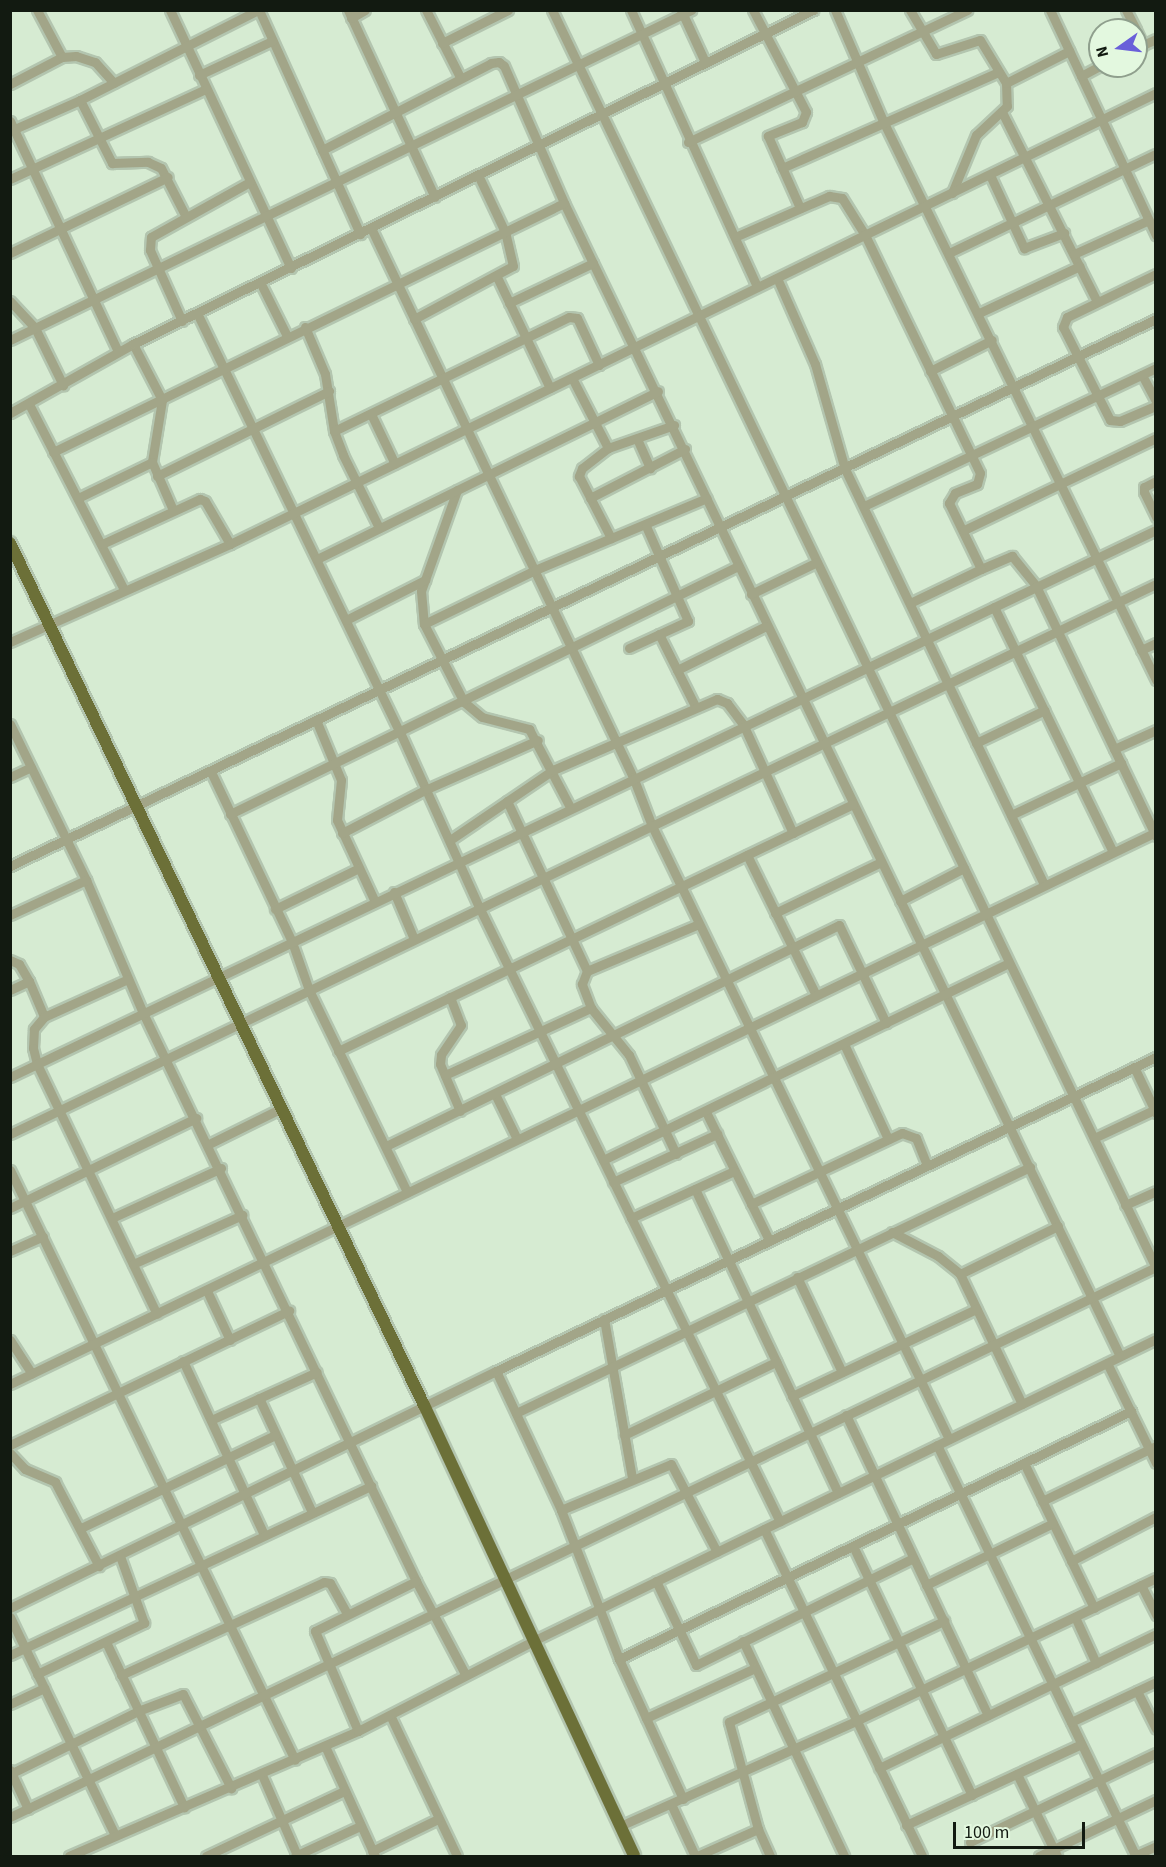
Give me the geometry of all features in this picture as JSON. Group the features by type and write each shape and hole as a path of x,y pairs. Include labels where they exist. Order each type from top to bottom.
{"main road":[{"path":"10,543 424,1405 634,1857"}],"street":[{"path":"37,10 62,57"},
{"path":"170,10 266,219 291,268"},
{"path":"118,352 96,300 12,127 80,100 258,10 360,234"},
{"path":"365,10 350,14 435,197"},
{"path":"439,10 427,13 459,77"},
{"path":"442,43 508,10"},
{"path":"10,1817 506,1581 750,1460 1155,1268 552,10"},
{"path":"631,10 640,38 757,287"},
{"path":"753,10 798,91 806,118 768,136 800,208"},
{"path":"10,413 133,344 813,10"},
{"path":"835,10 884,123 979,313 1155,680"},
{"path":"910,10 921,33 936,54 980,40 1006,83 1008,100 1002,111 976,135 952,194"},
{"path":"688,142 968,10"},
{"path":"1050,10 1155,235"},
{"path":"10,340 338,184 515,94 580,68 685,12 705,62"},
{"path":"199,75 272,41"},
{"path":"1006,83 1069,51"},
{"path":"10,84 62,57 84,57 95,62 114,83"},
{"path":"322,150 459,77 499,62 564,203 686,449 706,498 766,626 1120,1356"},
{"path":"782,168 999,72"},
{"path":"1081,76 1088,72"},
{"path":"10,179 206,89"},
{"path":"10,642 230,544 1027,158 1155,93"},
{"path":"80,100 112,163 148,162 161,168 168,177 185,215"},
{"path":"1002,111 1097,302"},
{"path":"949,252 1155,154"},
{"path":"990,175 1024,248 1064,233"},
{"path":"414,319 513,266 505,232 478,176"},
{"path":"10,253 168,177"},
{"path":"182,321 150,250 151,237 185,215 250,182"},
{"path":"735,237 800,208 836,195 842,198 864,235 971,456 980,480 949,498 949,503 981,569"},
{"path":"53,452 162,400 305,327 564,203"},
{"path":"1074,254 1149,220"},
{"path":"371,228 633,777 652,826 950,1439"},
{"path":"509,303 593,263"},
{"path":"979,313 1080,266"},
{"path":"1155,274 1063,321 1098,396 1114,422 1155,406"},
{"path":"496,277 550,388"},
{"path":"777,278 814,364 845,469 1044,885"},
{"path":"260,282 287,336"},
{"path":"10,301 36,328 63,384"},
{"path":"197,313 399,729 480,909 780,1521"},
{"path":"334,431 573,316 599,365"},
{"path":"10,866 443,662 1155,319"},
{"path":"305,327 329,391 334,431 356,483 379,528"},
{"path":"930,371 992,340"},
{"path":"133,344 162,400 152,462 173,510"},
{"path":"864,506 1155,368"},
{"path":"1142,375 1155,401"},
{"path":"572,378 608,448"},
{"path":"157,476 329,391"},
{"path":"317,558 658,391"},
{"path":"29,404 124,590"},
{"path":"371,414 396,464"},
{"path":"611,538 579,472 608,448 638,441 674,425"},
{"path":"964,530 1155,438"},
{"path":"638,441 650,468"},
{"path":"590,498 686,449"},
{"path":"78,498 152,462"},
{"path":"1155,482 1144,487 1155,517"},
{"path":"457,490 419,602 424,624 464,702 482,717 529,729 538,740 570,807"},
{"path":"424,624 535,570 646,526 706,498"},
{"path":"102,544 194,500 206,501 230,544"},
{"path":"629,648 688,621 679,596 646,526"},
{"path":"10,1077 144,1015 457,861 801,696 1155,530"},
{"path":"10,1384 266,1263 407,1192 1155,833 1036,586 1012,556 910,603"},
{"path":"751,594 817,562"},
{"path":"230,814 399,729 464,702 570,647 738,566"},
{"path":"346,620 425,580"},
{"path":"10,1134 167,1062 241,1023 414,939 1155,584"},
{"path":"994,607 1113,852"},
{"path":"677,670 766,626"},
{"path":"659,634 695,706"},
{"path":"1141,651 1155,644"},
{"path":"450,840 553,770 616,745 695,706 723,700 743,724 793,833"},
{"path":"976,743 1045,710"},
{"path":"316,720 336,760 341,780 336,812 342,833 375,902"},
{"path":"10,724 86,880 144,1015 210,1144 416,1581 465,1674"},
{"path":"1114,749 1155,730"},
{"path":"342,833 427,789 538,740"},
{"path":"1011,815 1121,763"},
{"path":"10,777 31,767"},
{"path":"211,772 292,942 309,990 407,1192"},
{"path":"507,801 587,971"},
{"path":"339,1051 853,804"},
{"path":"747,855 816,995"},
{"path":"776,913 881,862"},
{"path":"275,909 359,868"},
{"path":"900,901 964,868"},
{"path":"10,915 86,880"},
{"path":"394,892 414,939"},
{"path":"676,1154 617,1036 591,1008 582,984 587,971 699,924"},
{"path":"386,1146 617,1036 839,925 886,1023"},
{"path":"10,960 19,964 44,1017"},
{"path":"603,1160 1009,963"},
{"path":"128,979 44,1017 32,1038 37,1065 157,1314"},
{"path":"10,990 29,981"},
{"path":"450,997 461,1025 441,1055 445,1075 460,1111"},
{"path":"445,1075 591,1008"},
{"path":"844,1044 888,1139"},
{"path":"10,1608 246,1496 424,1405 1155,1057"},
{"path":"1094,1138 1155,1110 1134,1067"},
{"path":"495,1094 517,1139"},
{"path":"210,1144 282,1108"},
{"path":"706,1112 769,1240"},
{"path":"10,1208 196,1118"},
{"path":"751,1204 902,1132 912,1134 927,1165"},
{"path":"614,1182 717,1134"},
{"path":"516,1413 613,1370 686,1330 1029,1167"},
{"path":"112,1218 221,1168"},
{"path":"10,1170 232,1624 295,1760"},
{"path":"631,1218 735,1171"},
{"path":"695,1189 838,1493"},
{"path":"1125,1205 1155,1191"},
{"path":"133,1264 242,1215"},
{"path":"960,1274 1058,1226"},
{"path":"892,1232 938,1256 960,1274 1022,1404"},
{"path":"10,1251 43,1236"},
{"path":"797,1277 842,1372"},
{"path":"207,1291 230,1340"},
{"path":"792,1396 976,1309"},
{"path":"10,1445 289,1311"},
{"path":"604,1319 632,1478"},
{"path":"69,1857 357,1731 465,1674 1155,1339"},
{"path":"10,1340 32,1374"},
{"path":"183,1361 264,1534"},
{"path":"624,1435 776,1362"},
{"path":"1107,1363 1152,1447 1155,1463"},
{"path":"496,1371 561,1510 619,1659 683,1799"},
{"path":"211,1420 317,1372"},
{"path":"259,1398 312,1512"},
{"path":"619,1659 1131,1411"},
{"path":"846,1415 988,1715"},
{"path":"81,1528 275,1435"},
{"path":"937,1445 1135,1856 1155,1846"},
{"path":"1042,1501 1152,1447"},
{"path":"10,1453 25,1469 55,1482 99,1566"},
{"path":"1024,1463 1094,1608"},
{"path":"561,1510 632,1478 671,1464 717,1552"},
{"path":"10,1655 202,1566 264,1534 371,1486"},
{"path":"1071,1561 1155,1517"},
{"path":"926,1585 1053,1523"},
{"path":"764,1529 921,1857"},
{"path":"853,1546 972,1795"},
{"path":"38,1674 144,1623 136,1595 120,1556"},
{"path":"656,1581 677,1632 694,1665 913,1558"},
{"path":"620,1826 856,1721 1155,1578"},
{"path":"121,1675 328,1581 347,1614"},
{"path":"357,1731 327,1666 315,1631 416,1581"},
{"path":"1141,1585 1155,1615"},
{"path":"10,1617 115,1836"},
{"path":"1075,1617 1096,1664"},
{"path":"770,1857 758,1829 740,1773 729,1722 944,1621"},
{"path":"879,1768 1155,1634"},
{"path":"743,1641 844,1857"},
{"path":"106,1642 184,1807"},
{"path":"646,1718 755,1668"},
{"path":"1071,1722 1155,1683"},
{"path":"10,1704 44,1688"},
{"path":"1137,1691 1155,1729"},
{"path":"28,1809 11,1771 138,1711 183,1694 231,1788"},
{"path":"390,1715 457,1857"},
{"path":"906,1825 1082,1744"},
{"path":"325,1746 374,1854 438,1820"},
{"path":"970,1842 1155,1753"},
{"path":"262,1774 296,1856 360,1826"},
{"path":"1017,1774 1056,1853"},
{"path":"206,1857 280,1819 344,1791"},
{"path":"1039,1857 1056,1853 1155,1800"},
{"path":"670,1804 696,1857 714,1853 758,1829"}]}
